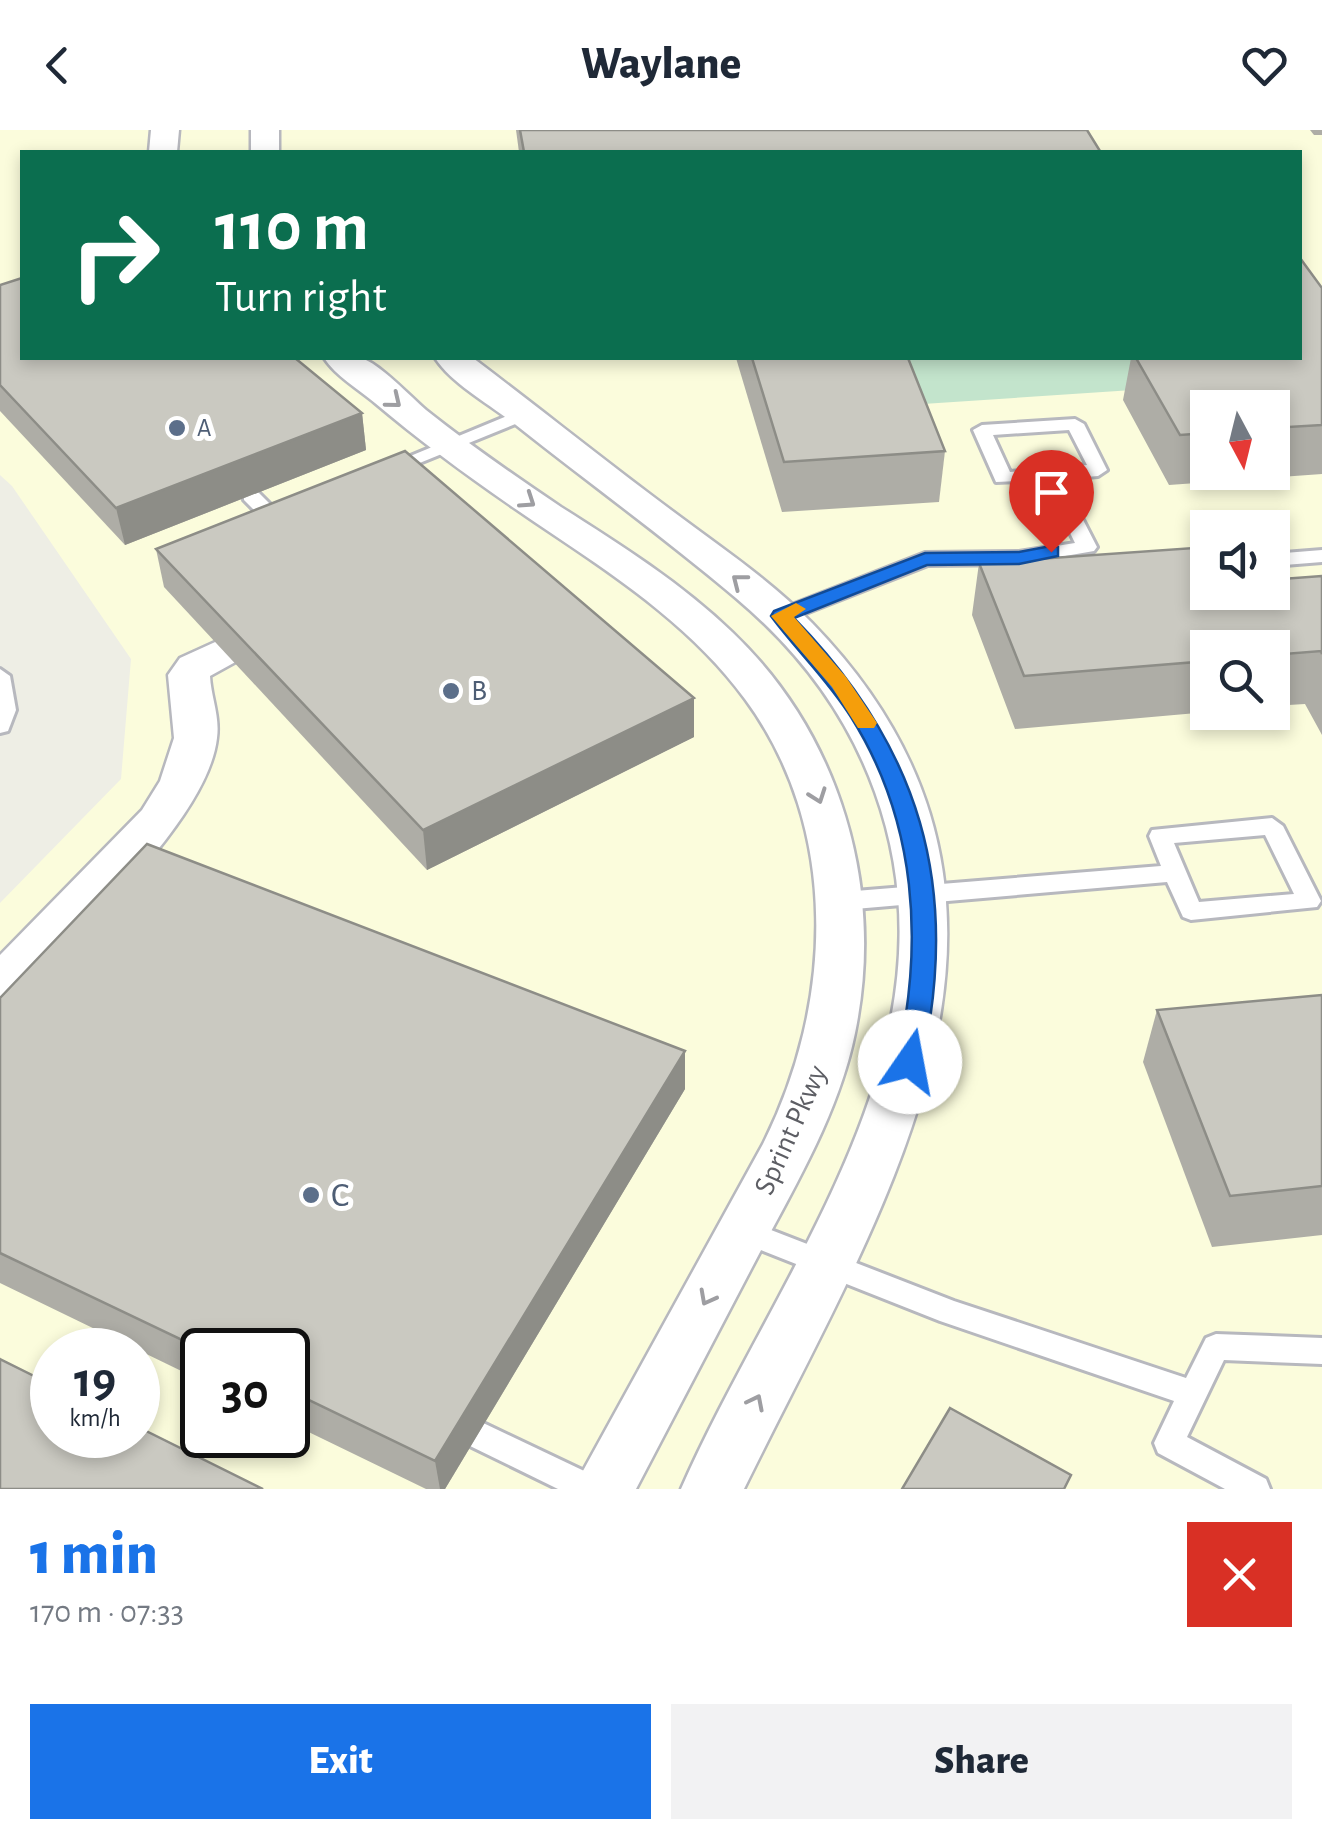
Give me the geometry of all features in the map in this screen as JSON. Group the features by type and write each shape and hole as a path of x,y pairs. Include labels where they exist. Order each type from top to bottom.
{"street":[{"name":"Sprint Pkwy","path":"343,360 448,444 669,600 721,644 776,709 817,791 830,829 843,902 842,955 829,1040 790,1144 604,1489"},
{"path":"455,360 781,616 839,682 878,745 909,820 924,894 925,970 910,1062 872,1170 712,1489"},
{"path":"0,986 158,822 177,794 189,768 196,737 189,675 195,666 224,651"}],"lane":[{"path":"362,479 524,414"},
{"path":"1075,424 1098,470 1050,474 1003,478 982,430 1075,424"},
{"path":"781,616 925,559 1019,558 1095,550 1050,474"},
{"path":"250,496 280,517"},
{"path":"1290,559 1322,556"},
{"path":"0,676 5,710 0,726"},
{"path":"1272,826 1310,901 1192,911 1175,873 1160,836 1272,826"},
{"path":"843,902 1175,873"},
{"path":"743,1230 950,1312 1193,1394"},
{"path":"1255,1489 1169,1443 1216,1346 1322,1351"},
{"path":"479,1434 590,1489"}],"shaded area":[{"path":"0,130 1322,130 1322,1489 0,1489 0,903 121,779 131,659 12,486 0,475"},
{"path":"905,360 1178,360 1193,386 923,404"}],"building":[{"path":"520,130 1087,130 1099,150 524,150"},
{"path":"1302,261 1322,288 1322,425 1290,427 1290,390 1190,390 1190,434 1180,435 1137,360 1302,360"},
{"name":"A","path":"20,279 20,360 297,360 362,413 116,508 0,385 0,285"},
{"path":"753,360 909,360 945,451 784,462"},
{"name":"B","path":"405,451 694,698 423,830 156,549"},
{"path":"1190,548 1190,610 1290,610 1290,578 1322,576 1322,654 1290,654 1290,630 1190,630 1190,662 1024,676 979,563"},
{"name":"C","path":"147,844 685,1051 435,1461 310,1401 310,1328 180,1328 180,1339 0,1253 0,998"},
{"path":"1322,995 1322,1186 1230,1196 1157,1010"},
{"path":"0,1359 30,1374 30,1458 160,1458 160,1438 180,1448 180,1458 200,1458 263,1489 0,1489"},
{"path":"950,1408 1071,1475 1064,1489 902,1489"}],"slow traffic":[{"path":"796,609 781,616 839,682 866,723"}],"place":[{"name":"A","path":"177,428"},
{"name":"B","path":"451,691"},
{"name":"C","path":"311,1195"}],"route":[{"path":"910,1062 920,1014 926,933 924,894 909,820 897,783 861,714 811,647 781,616 925,559 1019,558 1051,552"}]}
